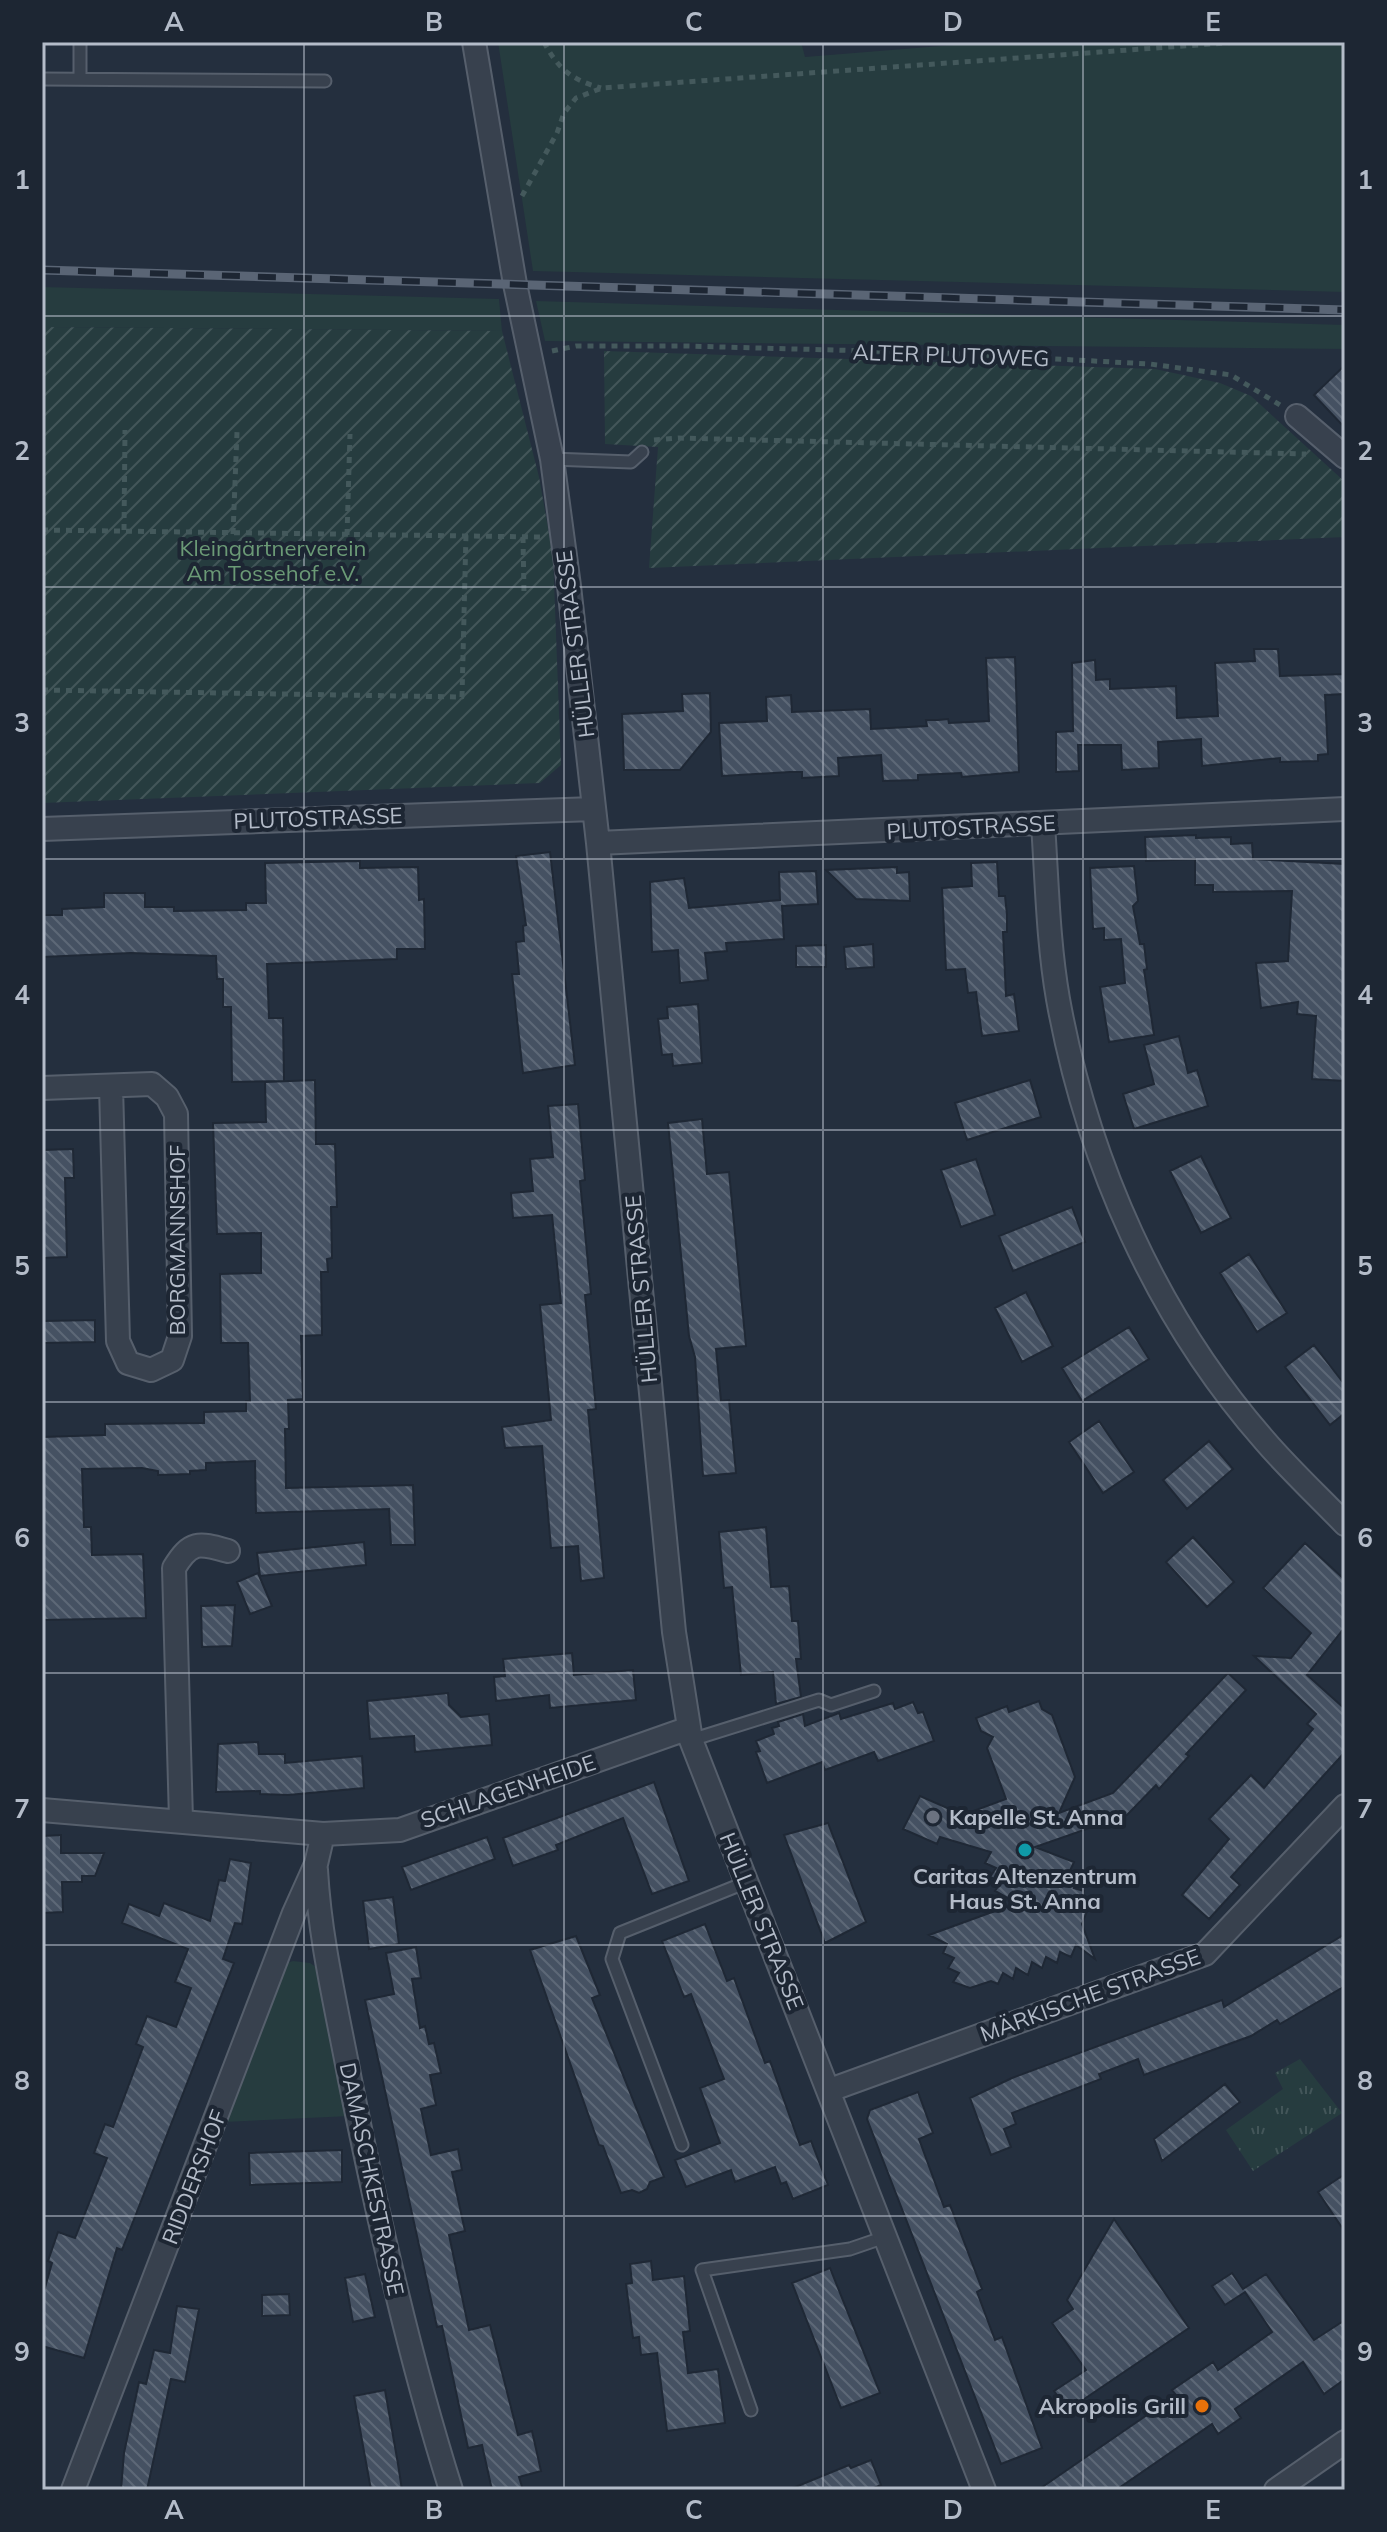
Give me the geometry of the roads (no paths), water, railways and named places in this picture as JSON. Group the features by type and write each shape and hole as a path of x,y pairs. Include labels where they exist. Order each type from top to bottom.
{"street":[{"name":"HÜLLER STRASSE","path":"474,42 529,355 552,459 562,537 598,843 674,1632 690,1734 984,2490"},
{"path":"1297,416 1338,451"},
{"name":"PLUTOSTRASSE","path":"42,829 594,809"},
{"name":"PLUTOSTRASSE","path":"598,843 1345,809"},
{"path":"1043,824 1058,998 1076,1080 1099,1157 1135,1242 1179,1325 1220,1383 1264,1440 1345,1524"},
{"name":"BORGMANNSHOF","path":"42,1088 152,1084 167,1097 176,1114 180,1336 172,1360 151,1370 128,1363 118,1341 111,1086"},
{"path":"181,1820 174,1568 184,1551 201,1544 228,1551"},
{"name":"SCHLAGENHEIDE","path":"42,1810 323,1834 400,1830 690,1734"},
{"name":"MÄRKISCHE STRASSE","path":"830,2090 1205,1954 1345,1806"},
{"path":"316,1864 323,1834"},
{"name":"RIDDERSHOF","path":"73,2490 294,1913 316,1864"},
{"name":"DAMASCHKESTRASSE","path":"316,1864 319,1923 359,2122 405,2326 451,2490"},
{"path":"1276,2490 1345,2442"}],"lane":[{"path":"80,42 80,79"},
{"path":"42,79 325,81"},
{"path":"552,459 631,462 642,452"},
{"path":"690,1734 819,1700 831,1705 874,1691"},
{"path":"682,2145 612,1959 620,1933 747,1882"},
{"path":"751,2410 702,2270 850,2249 885,2237"}],"railway":[{"path":"42,270 1345,310"}],"place":[{"name":"Kapelle St. Anna","path":"933,1817"},
{"name":"Caritas Altenzentrum Haus St. Anna","path":"1025,1850"},
{"name":"Akropolis Grill","path":"1202,2406"}],"park label":[{"name":"Kleingärtnerverein Am Tossehof e.V.","path":"273,560"}]}
